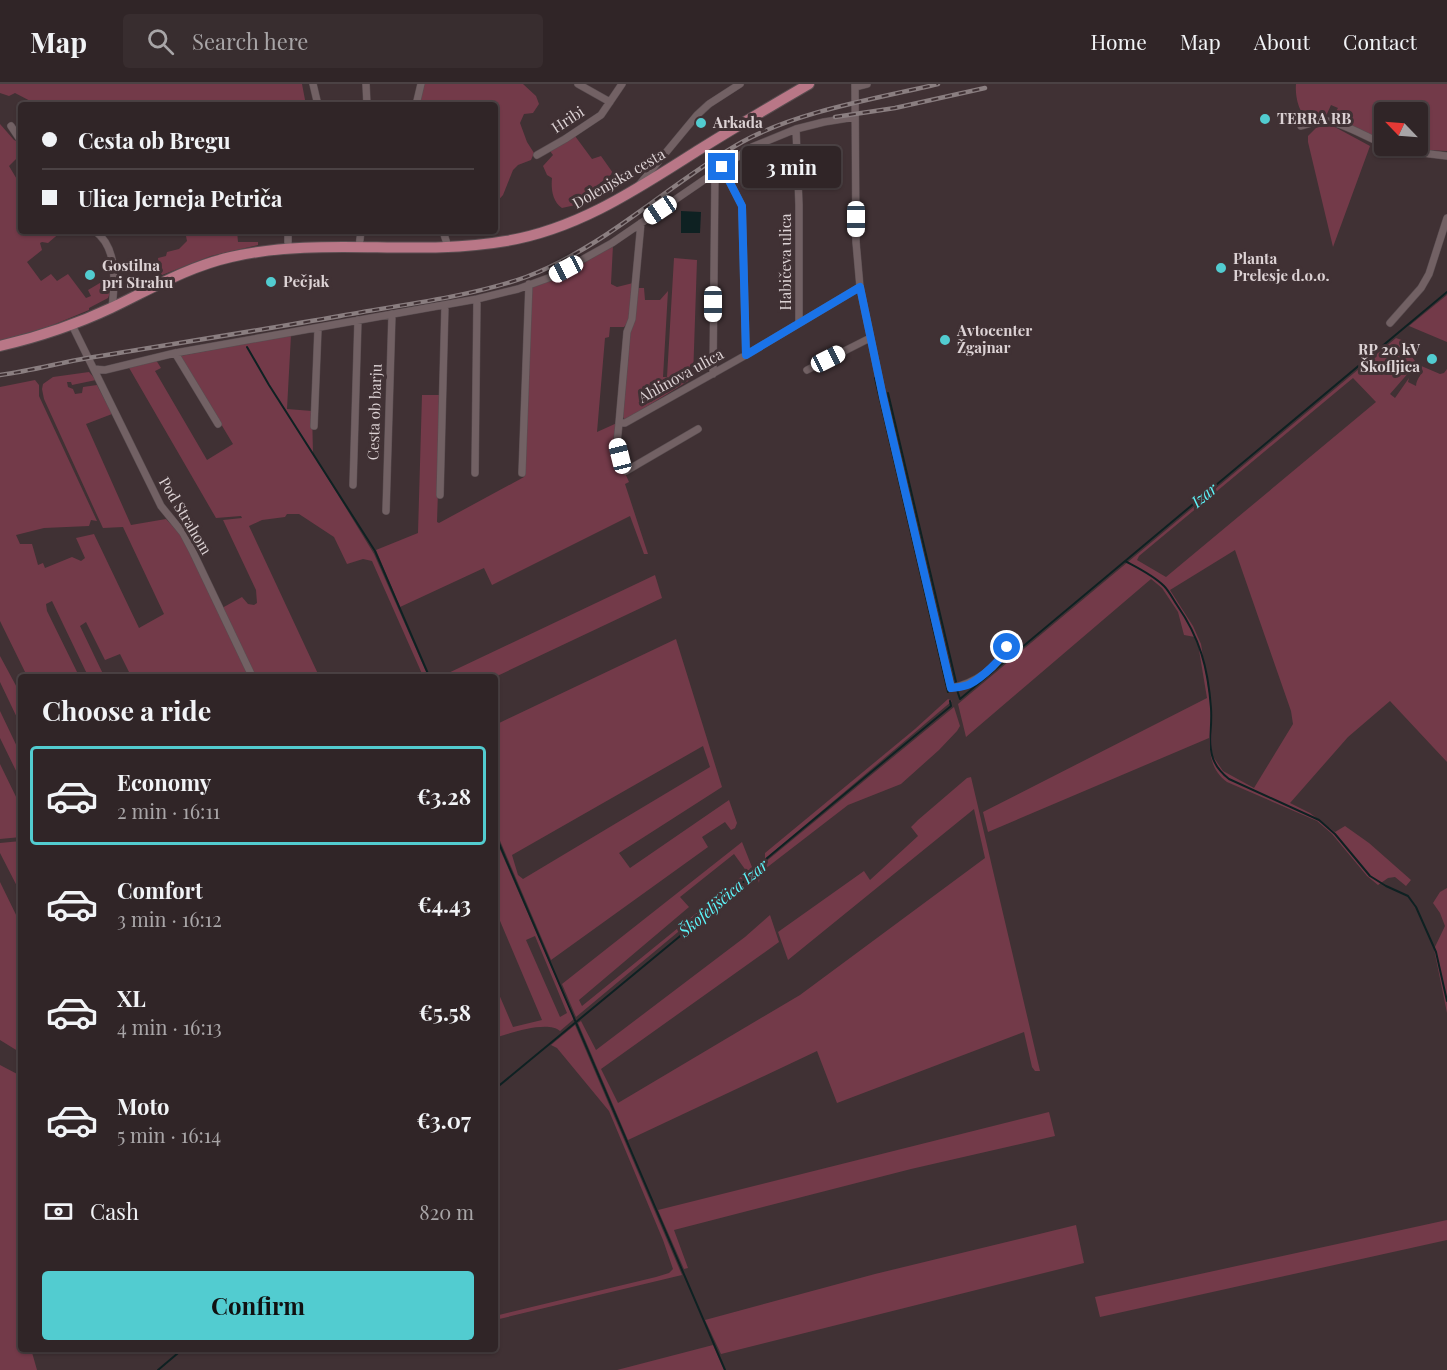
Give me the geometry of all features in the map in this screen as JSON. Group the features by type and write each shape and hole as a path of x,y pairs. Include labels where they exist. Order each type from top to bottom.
{"main road":[{"name":"Dolenjska cesta","path":"0,346 72,325 112,308 192,268 239,255 288,249 448,247 508,241 565,226 635,190 739,124 809,84"}],"street":[{"path":"314,84 317,102"},
{"path":"366,84 367,102"},
{"path":"417,102 421,84"},
{"name":"Hribi","path":"578,84 610,102"},
{"name":"Hribi","path":"537,154 601,115 622,84"},
{"path":"635,190 659,158 697,115 709,104 740,84"},
{"path":"867,84 855,86 856,242 860,287 951,688 968,685 974,681 1003,656 1007,646"},
{"path":"94,369 105,370 175,353 446,305 529,285 581,262 752,147 796,129 855,117"},
{"path":"1300,126 1326,120 1374,140"},
{"path":"11,126 18,136"},
{"name":"Habičeva ulica","path":"796,129 799,205 799,323"},
{"path":"1428,154 1447,156"},
{"path":"718,169 742,206 746,355"},
{"path":"713,374 718,169"},
{"path":"1390,323 1421,288 1429,274 1447,218"},
{"path":"641,223 632,319 627,332 617,443 627,471 698,429"},
{"path":"98,234 111,251 115,288 112,308"},
{"path":"288,234 288,249"},
{"path":"359,247 361,234"},
{"path":"444,234 448,247"},
{"path":"522,473 529,285"},
{"name":"Ahlinova ulica","path":"619,423 625,423 713,374 860,287"},
{"path":"475,473 477,299"},
{"path":"440,495 446,305"},
{"name":"Cesta ob barju","path":"386,511 392,314"},
{"name":"Cesta ob barju","path":"353,485 358,320"},
{"name":"Pod Strahom","path":"72,325 161,506 183,533 192,550 251,674"},
{"path":"314,426 318,329"},
{"path":"807,370 870,338"},
{"path":"175,353 218,424"}],"shaded area":[{"path":"0,84 302,84 305,102 32,102 15,93 9,96 0,93"},
{"path":"423,84 523,84 536,96 539,104 533,113 524,114 520,123 534,153 531,160 518,165 513,170 503,195 498,201 498,102 418,102"},
{"path":"1296,84 1447,84 1447,151 1428,150 1428,102 1374,102 1374,137 1339,118 1336,111 1338,108 1331,105 1326,116 1313,119 1307,117 1300,109"},
{"path":"0,124 18,142 18,157 9,166 18,181 18,234 58,234 48,243 40,243 42,250 27,262 41,281 51,274 57,281 68,274 86,298 91,296 88,290 110,277 111,290 108,298 89,310 48,327 0,341"},
{"path":"1326,125 1333,126 1370,146 1333,247 1308,142 1308,136 1316,128"},
{"path":"575,136 592,159 601,156 613,173 600,183 602,186 580,204 562,208 554,198 552,178 547,175 543,166 553,155 550,151"},
{"path":"186,234 237,234 238,242 258,242 258,245 211,256 162,275 158,258 166,256 167,252 179,249 187,241"},
{"path":"613,245 611,284 617,287 633,283 630,319 624,327 610,327 609,337 605,338 597,432 617,423 621,464 629,482 625,484 648,554 644,554 630,516 492,585 484,568 400,607 376,550 418,533 422,395 441,395 437,522 439,523 524,477 532,287"},
{"path":"674,258 697,260 693,378 625,420 623,417 631,326 637,288 644,288 645,300 660,300 668,291 663,377 667,377"},
{"path":"1447,295 1447,342 1409,326"},
{"path":"291,335 287,409 312,411 313,454 374,554 427,674 422,674 372,561 363,559 347,564 334,537 299,514 287,514 285,517 262,520 249,526 318,674 254,674 222,608 242,597 248,604 257,603 256,590 223,520 242,518 241,516 216,518 128,366 156,360 161,368 155,371 207,460 233,444 180,356"},
{"path":"1396,338 1410,343 1415,349 1412,357 1415,361 1410,371 1390,394 1395,398 1409,378 1408,382 1416,386 1421,374 1419,365 1440,374 1447,369 1447,762 1390,701 1348,737 1290,803 1310,813 1335,832 1345,826 1369,843 1411,880 1406,886 1395,877 1388,878 1378,885 1367,876 1332,834 1317,821 1227,782 1215,767 1211,756 1209,738 988,832 983,812 1207,698 1195,637 1184,635 1178,612 1162,588 1151,579 966,737 958,704","holes":["1353,378 1376,402 1166,577 1137,560","1235,550 1291,711 1293,724 1254,788 1223,771 1212,755 1212,712 1201,644 1193,626 1170,590"]},
{"path":"89,372 96,380 72,385 71,382 67,382 68,387 73,389 75,394 82,393 83,387 97,385 112,414 86,424 131,525 166,519 184,538 249,674 130,674 120,654 105,660 86,622 80,626 103,674 87,674 52,601 46,604 47,611 78,674 26,674 0,621 0,387 35,380 39,385 39,396 97,521 91,520 89,526 44,528 16,535 20,544 32,544 38,565 43,563 45,568 72,557 81,561 85,558 76,538 94,534 139,628 164,614 123,527 103,528 44,399 43,384 53,377"},
{"path":"655,575 662,598 498,676 446,674"},
{"path":"676,639 722,787 619,853 630,868 729,800 737,823 731,830 725,822 702,837 708,847 551,960 498,836 498,724","holes":["703,746 710,767 523,879 518,875 512,855"]},
{"path":"0,656 18,689 18,720 0,682"},
{"path":"948,699 952,701 765,859 765,853"},
{"path":"954,707 960,726 939,750 901,784 848,805 765,869 760,874 759,883 756,872 763,864"},
{"path":"0,711 18,749 18,775 0,738"},
{"path":"0,764 18,801 18,837 0,839"},
{"path":"971,777 1040,1071 1035,1071 1032,1067 1024,1032 837,1103 817,1051 628,1140 578,1023 581,1021 596,1050 745,937 770,915 779,942 601,1069 618,1103 800,995 985,858 974,809 788,960 778,932 864,871 870,880 918,836 911,827"},
{"path":"18,841 18,888 0,853 0,843"},
{"path":"742,842 752,867 750,872 576,1017 562,984","holes":["734,854 747,872 582,1006 579,1000 689,907 680,897"]},
{"path":"498,845 574,1019 560,1031 554,1028 538,1027 498,1037 498,992 513,1027 542,1020 498,916","holes":["535,936 567,1013 560,1017 526,940"]},
{"path":"0,882 18,919 18,1051 0,1040"},
{"path":"1447,888 1447,1013 1434,949 1445,926 1433,903 1440,892"},
{"path":"575,1025 682,1275 498,1319 498,1315 656,1277 669,1273 673,1269 609,1111 557,1048 551,1045"},
{"path":"0,1065 18,1074 18,1352 32,1352 37,1370 0,1370"},
{"path":"1049,1112 1055,1136 911,1169 674,1230 688,1268 684,1269 658,1210"},
{"path":"1447,1220 1447,1240 1100,1317 1095,1297"},
{"path":"1076,1225 1084,1263 721,1354 705,1320 875,1274"},
{"path":"713,1345 724,1370 617,1370"}],"water":[{"path":"681,211 701,212 700,233 681,233"}],"waterway":[{"name":"Izar","path":"957,690 960,699 1447,292"},
{"path":"247,347 375,551 428,674"},
{"path":"875,378 948,692"},
{"path":"888,393 956,682"},
{"path":"1125,561 1164,586 1192,629 1208,680 1211,747 1215,763 1229,779 1319,820 1335,834 1370,876 1408,896 1416,907 1436,952 1447,1001"},
{"name":"Škofeljščica Izar","path":"498,1087 708,913 766,859 951,706 950,701"},
{"path":"498,841 725,1370"},
{"name":"Škofeljščica Izar","path":"158,1370 179,1352"}],"railway":[{"path":"0,375 434,300 504,284 526,277 583,249 715,159 764,131 837,107 938,84"},
{"path":"835,117 895,108 985,88"}],"place":[{"name":"TERRA RB","path":"1265,119"},
{"name":"Arkada","path":"701,123"},
{"name":"Planta Prelesje d.o.o.","path":"1221,268"},
{"name":"Gostilna pri Strahu","path":"90,275"},
{"name":"Pečjak","path":"271,282"},
{"name":"Avtocenter Žgajnar","path":"945,340"},
{"name":"RP 20 kV Škofljica","path":"1432,359"}],"route":[{"path":"722,167 742,206 746,355 860,287 883,397 951,688 968,685 974,681 1003,656 1007,647"}]}
